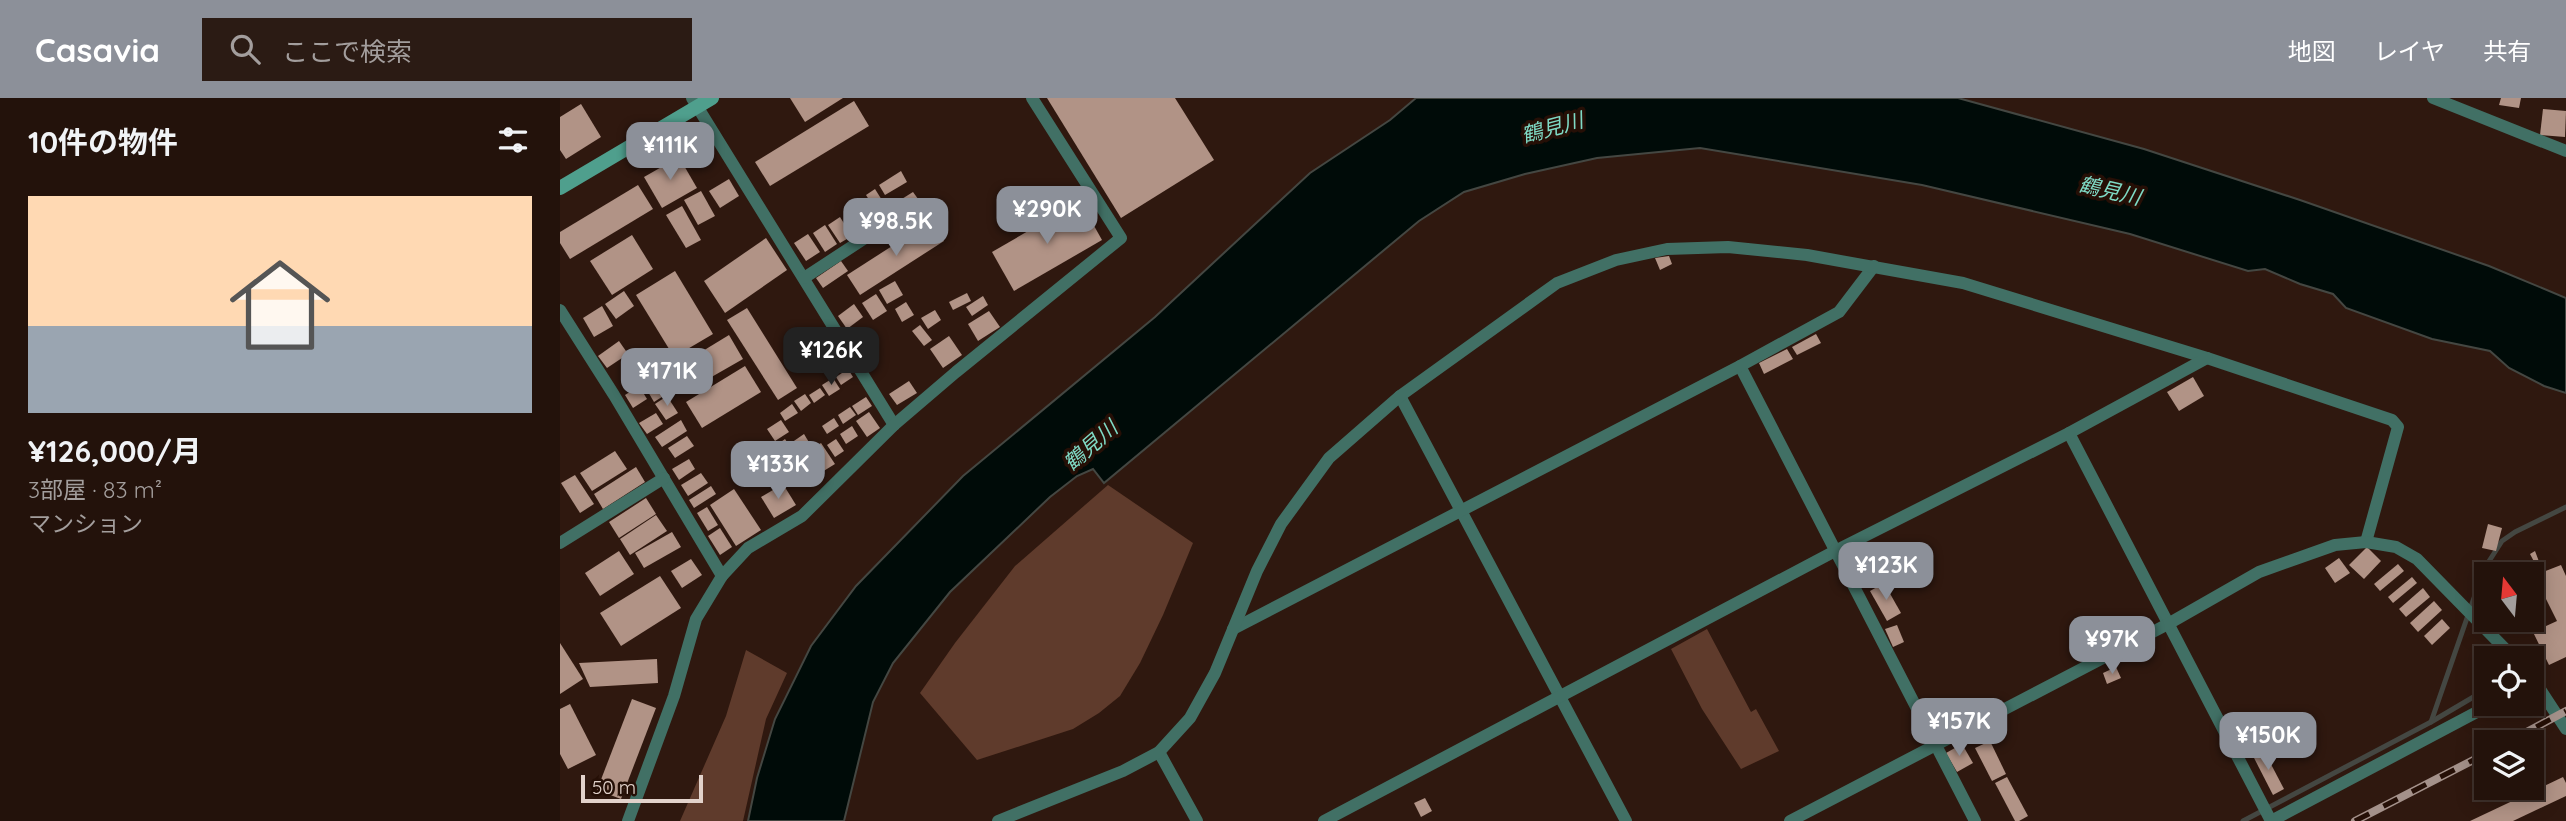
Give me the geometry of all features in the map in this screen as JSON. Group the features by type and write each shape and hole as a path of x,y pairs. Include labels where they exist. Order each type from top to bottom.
{"street":[{"path":"560,188 695,102 712,98"},
{"path":"628,821 674,696 696,619 722,576 748,548 802,516 894,425 974,356 1121,238 1032,98"},
{"path":"2433,98 2566,151"},
{"path":"695,102 894,425"},
{"path":"804,278 888,223"},
{"path":"998,821 1123,771 1159,752 1190,718 1215,673 1257,571 1281,524 1329,458 1400,396 1557,283 1616,260 1667,248 1728,247 1807,255 1963,283 2207,358 2396,422 2398,427 2366,542"},
{"path":"1233,629 1839,312 1874,266"},
{"path":"560,310 722,576"},
{"path":"1324,821 1837,550 2069,433 2207,358"},
{"path":"1740,366 1975,821"},
{"path":"1400,396 1626,821"},
{"path":"2069,433 2271,821 2474,714"},
{"path":"560,543 664,478"},
{"path":"1790,821 2168,624 2259,572 2335,545 2366,542 2396,547 2417,559 2503,646"},
{"path":"2544,696 2566,729"},
{"path":"1159,752 1197,821"}],"shaded area":[{"path":"1108,485 1193,543 1163,615 1140,663 1120,696 1099,713 1073,729 977,760 920,693 1015,566"},
{"path":"1707,629 1751,712 1756,709 1779,751 1741,769 1702,709 1671,649"},
{"path":"746,650 787,673 766,719 743,821 680,821 726,716"}],"water":[{"name":"鶴見川","path":"1416,98 1958,98 2144,149 2300,200 2489,266 2566,298 2566,393 2544,386 2509,368 2490,351 2432,339 2346,308 2333,294 2265,269 2248,271 2130,234 1922,185 1700,148 1597,158 1525,174 1464,192 1419,221 1104,483 1093,469 1077,476 1050,497 950,592 893,663 873,702 844,821 748,821 757,778 775,719 811,646 856,586 963,476 1155,317 1310,173 1390,120"}],"building":[{"path":"790,98 843,98 805,122"},
{"path":"1047,98 1175,98 1214,160 1121,218"},
{"path":"2501,98 2521,98 2519,108 2499,105"},
{"path":"854,101 869,126 770,186 755,162"},
{"path":"581,104 601,137 566,159 560,150 560,117"},
{"path":"2543,109 2566,111 2565,137 2540,135"},
{"path":"679,157 697,188 662,208 644,177"},
{"path":"901,171 907,182 885,195 879,185"},
{"path":"729,179 739,196 720,208 709,191"},
{"path":"638,185 653,209 570,259 560,243 560,232"},
{"path":"875,189 890,213 881,219 866,195"},
{"path":"701,191 715,216 698,225 684,200"},
{"path":"913,192 921,203 904,214 897,202"},
{"path":"1080,201 1102,240 1014,291 992,252"},
{"path":"861,202 868,213 851,224 844,212"},
{"path":"682,206 701,240 686,248 666,215"},
{"path":"840,217 852,236 840,243 828,225"},
{"path":"931,221 944,241 860,295 847,275"},
{"path":"825,225 837,244 825,252 813,233"},
{"path":"808,234 820,252 806,261 794,243"},
{"path":"632,235 653,269 612,295 590,261"},
{"path":"766,238 787,270 725,313 704,281"},
{"path":"1669,256 1672,264 1660,270 1655,258"},
{"path":"841,261 848,271 823,288 816,278"},
{"path":"675,271 713,334 674,357 636,295"},
{"path":"895,281 903,295 887,304 879,290"},
{"path":"624,291 634,306 616,319 605,304"},
{"path":"967,293 971,301 953,310 949,302"},
{"path":"876,294 887,311 873,320 862,303"},
{"path":"983,296 988,305 972,316 966,307"},
{"path":"906,302 914,315 902,322 895,309"},
{"path":"854,304 863,317 847,329 838,316"},
{"path":"602,306 613,326 594,337 583,318"},
{"path":"747,308 797,388 778,400 727,320"},
{"path":"935,310 941,320 928,329 921,318"},
{"path":"989,311 1000,327 978,341 968,324"},
{"path":"920,325 932,340 924,346 912,331"},
{"path":"1816,334 1821,343 1797,355 1792,347"},
{"path":"729,335 743,359 701,383 688,360"},
{"path":"949,336 962,355 943,368 930,349"},
{"path":"619,341 628,354 607,368 598,356"},
{"path":"1787,349 1793,359 1764,374 1759,363"},
{"path":"745,366 761,392 702,428 686,402"},
{"path":"848,369 853,377 841,385 836,377"},
{"path":"2193,377 2204,396 2179,411 2167,392"},
{"path":"833,378 840,389 829,396 822,385"},
{"path":"655,379 665,395 654,402 644,385"},
{"path":"909,381 917,393 897,405 889,394"},
{"path":"639,386 647,399 633,408 625,395"},
{"path":"820,388 825,395 814,403 809,395"},
{"path":"805,394 811,403 801,411 794,401"},
{"path":"667,396 678,413 666,420 655,404"},
{"path":"866,397 872,406 858,415 852,406"},
{"path":"792,404 798,413 785,421 780,413"},
{"path":"850,407 856,415 843,424 838,415"},
{"path":"869,412 880,428 867,437 856,421"},
{"path":"656,413 663,424 647,434 639,423"},
{"path":"834,418 839,426 827,434 822,426"},
{"path":"681,420 687,431 662,447 655,437"},
{"path":"781,420 789,432 775,441 767,429"},
{"path":"852,426 858,436 846,444 840,434"},
{"path":"804,434 810,444 798,452 791,443"},
{"path":"687,436 694,446 675,458 668,448"},
{"path":"785,439 795,454 788,459 778,444"},
{"path":"836,439 844,451 835,457 827,445"},
{"path":"821,443 835,464 822,472 809,452"},
{"path":"615,451 627,469 592,491 580,473"},
{"path":"689,459 695,469 679,480 672,469"},
{"path":"636,467 645,482 603,509 594,494"},
{"path":"701,473 708,483 688,496 681,485"},
{"path":"575,475 594,504 580,513 561,483"},
{"path":"783,484 796,505 774,518 761,497"},
{"path":"711,486 716,494 694,508 689,500"},
{"path":"734,489 761,530 736,546 710,505"},
{"path":"646,498 656,514 619,538 609,522"},
{"path":"707,507 718,525 708,531 697,513"},
{"path":"656,515 667,531 630,555 620,539"},
{"path":"2488,524 2502,528 2496,551 2482,548"},
{"path":"720,528 732,547 720,555 708,536"},
{"path":"672,532 681,547 644,568 635,553"},
{"path":"2367,547 2381,561 2364,579 2349,565"},
{"path":"619,551 634,574 600,596 585,573"},
{"path":"2535,551 2539,562 2534,562 2530,554"},
{"path":"2339,558 2350,573 2335,583 2325,568"},
{"path":"691,559 702,575 682,588 671,571"},
{"path":"2398,564 2404,571 2380,591 2374,584"},
{"path":"2561,565 2566,576 2566,657 2549,665 2544,655 2544,646 2540,646 2533,632 2544,632 2544,627 2557,621 2544,595 2544,572"},
{"path":"660,576 681,608 621,646 600,613"},
{"path":"2412,577 2417,583 2393,603 2388,597"},
{"path":"1884,583 1901,613 1887,621 1870,591"},
{"path":"2423,588 2430,597 2406,617 2399,609"},
{"path":"2434,601 2442,610 2418,632 2410,623"},
{"path":"2442,619 2450,628 2432,645 2424,636"},
{"path":"1897,625 1904,642 1893,647 1885,629"},
{"path":"560,643 583,679 560,694"},
{"path":"657,659 658,683 590,687 579,663"},
{"path":"2116,667 2121,678 2107,684 2103,673"},
{"path":"632,699 656,708 621,799 597,790"},
{"path":"570,704 596,755 568,769 560,754 560,709"},
{"path":"2253,724 2259,735 2251,741 2244,729"},
{"path":"1990,741 2006,774 1992,781 1975,748"},
{"path":"1962,744 1973,763 1957,772 1946,753"},
{"path":"2263,749 2284,789 2273,795 2252,754"},
{"path":"2007,777 2028,816 2019,821 2015,821 1995,783"},
{"path":"2563,777 2566,796 2513,821 2470,821 2514,800 2544,800 2544,786"},
{"path":"1425,798 1432,811 1421,817 1414,803"}],"waterway":[{"path":"2243,821 2431,722 2484,569 2502,541 2566,507"},
{"path":"2431,722 2474,697"}],"railway":[{"path":"2530,730 2566,711"},
{"path":"2355,821 2474,760"}]}
